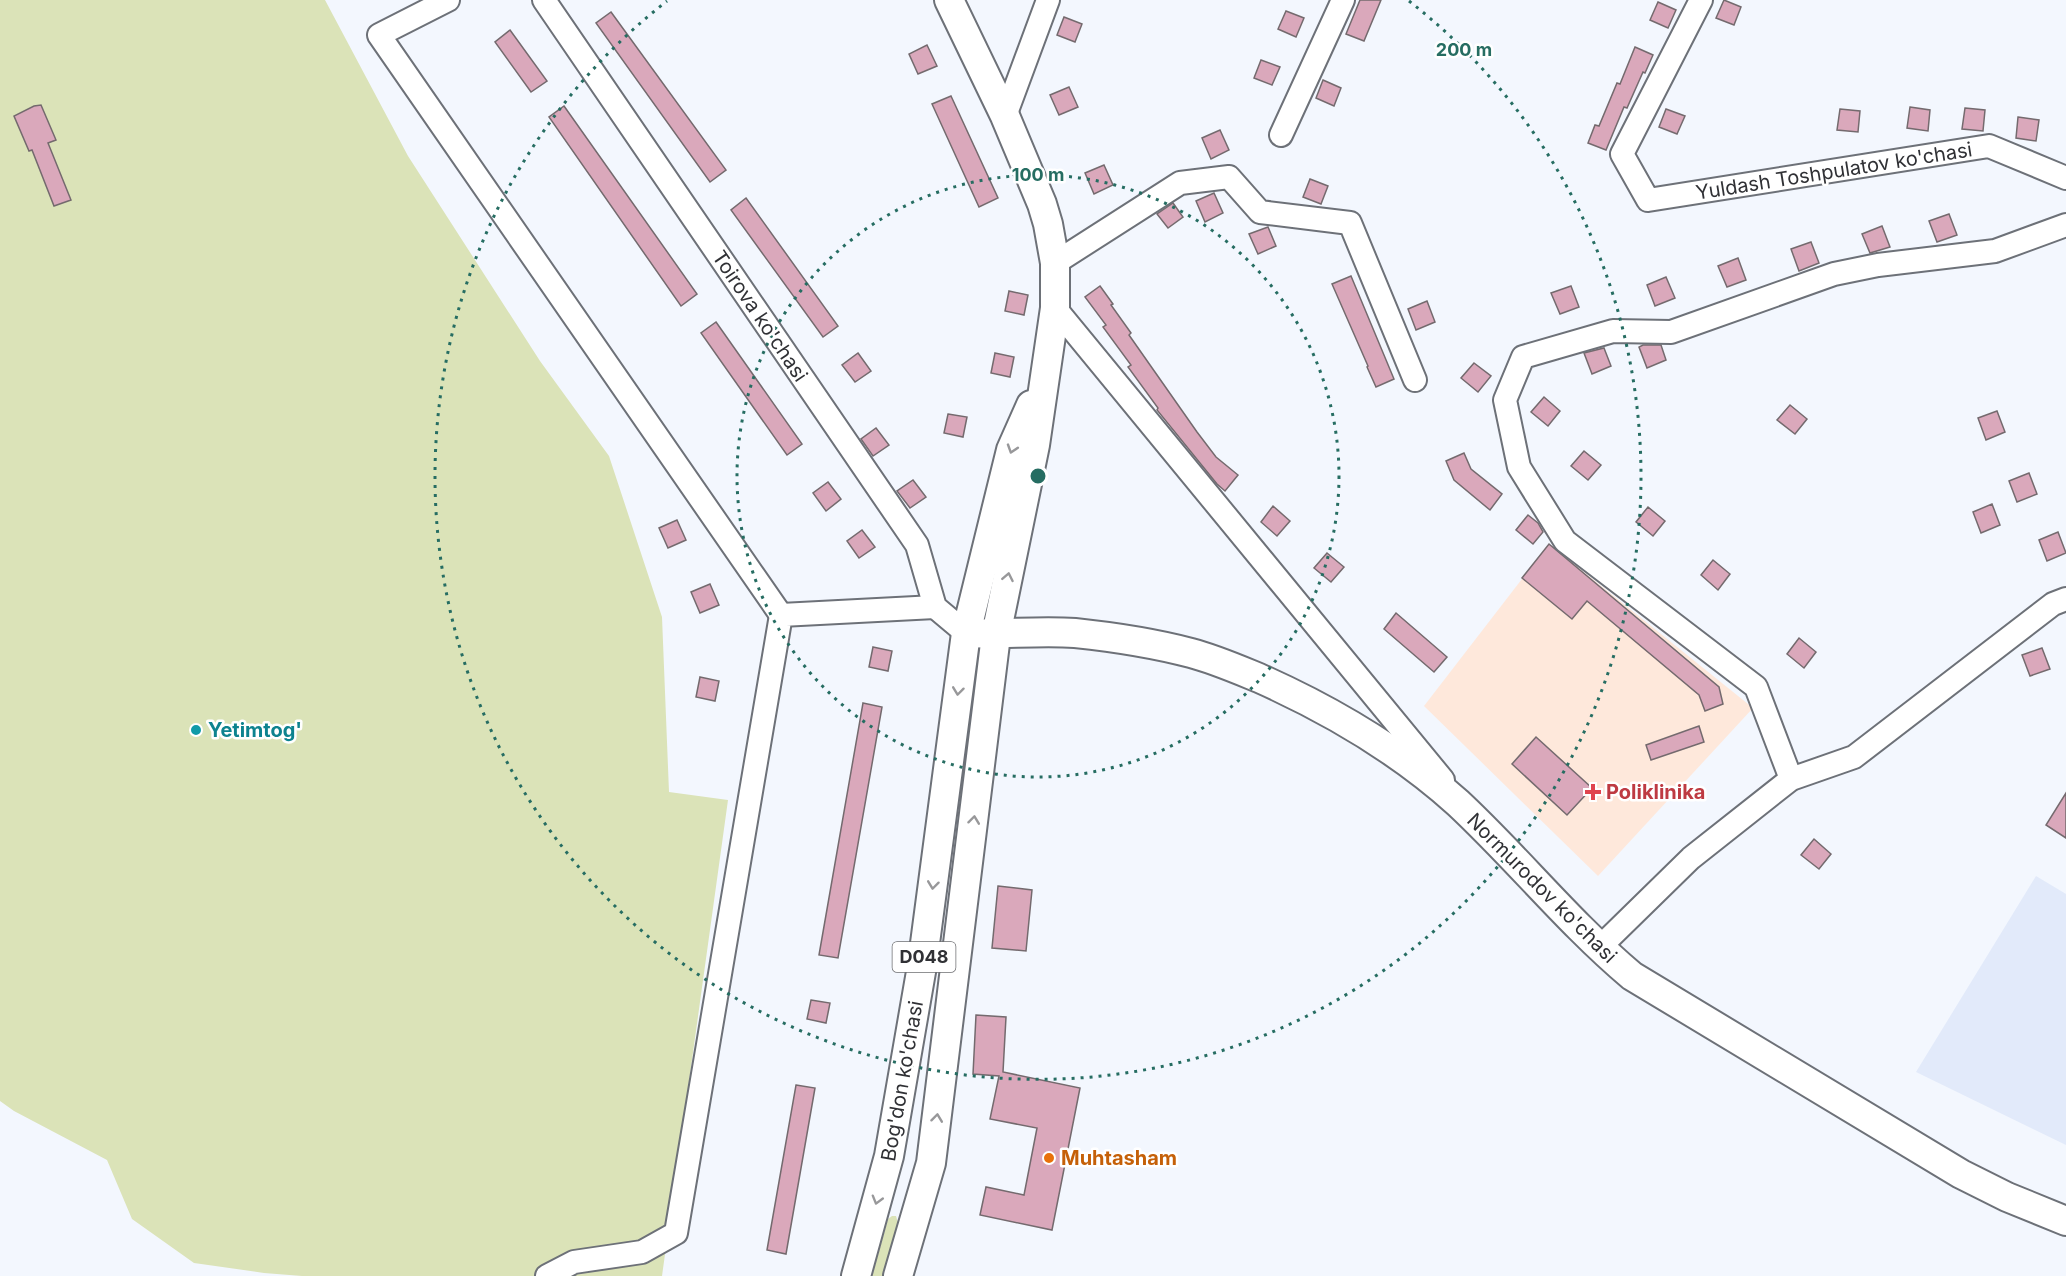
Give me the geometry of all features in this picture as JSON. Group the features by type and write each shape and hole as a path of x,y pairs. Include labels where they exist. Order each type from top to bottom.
{"main road":[{"name":"D048","path":"949,0 1005,116 1042,204 1054,262 1055,308 1035,445 996,635"},
{"name":"D048","path":"966,633 1011,450 1045,376"},
{"name":"Normurodov ko'chasi","path":"966,633 1082,634 1174,649 1227,665 1296,696 1367,735 1428,779 1478,823 1599,948 1632,975 1961,1174 2007,1197 2066,1221"},
{"name":"Bog'don ko'chasi","path":"856,1276 889,1156 922,966 966,633"},
{"name":"Bog'don ko'chasi","path":"898,1276 931,1163 996,635"},
{"path":"889,1156 891,1167 898,1175 907,1179 918,1178 926,1172 931,1163"}],"street":[{"path":"448,0 379,35 781,615 676,1233 642,1252 574,1262 548,1276"},
{"name":"Toirova ko'chasi","path":"544,0 917,545 935,607"},
{"path":"1005,116 1048,0"},
{"path":"1281,135 1343,0"},
{"name":"Yuldash Toshpulatov ko'chasi","path":"1701,0 1622,154 1648,200 1989,146 2066,178"},
{"path":"1054,262 1180,183 1229,177 1260,212 1350,223 1415,380"},
{"path":"1791,779 1756,687 1564,541 1519,467 1505,400 1523,357 1613,331 1671,332 1834,274 1878,265 1995,251 2066,225"},
{"path":"1055,308 1478,823"},
{"path":"1599,948 1691,858 1791,779 1854,757 2053,604 2066,599"},
{"path":"781,615 935,607 966,633"}],"shaded area":[{"name":"Poliklinika","path":"1549,544 1753,708 1598,876 1424,706"},
{"path":"2036,876 2066,894 2066,1145 1916,1072"}],"green space":[{"path":"0,0 325,0 408,156 540,361 609,456 662,617 669,792 728,800 662,1276 302,1276 194,1263 132,1219 107,1160 14,1111 0,1101"},
{"path":"896,1216 899,1226 884,1276 872,1276 888,1219"}],"building":[{"path":"1360,0 1381,0 1364,41 1346,34"},
{"path":"1724,0 1741,7 1734,25 1716,18"},
{"path":"1658,2 1676,10 1668,28 1650,20"},
{"path":"1286,11 1304,18 1296,37 1278,29"},
{"path":"611,12 726,170 710,182 596,23"},
{"path":"1064,17 1082,24 1075,42 1057,35"},
{"path":"510,30 547,81 531,92 495,42"},
{"path":"927,45 937,66 918,74 909,54"},
{"path":"1635,47 1653,55 1627,108 1624,107 1606,150 1588,143 1595,125 1599,126 1617,83 1620,84"},
{"path":"1261,60 1280,67 1272,85 1254,78"},
{"path":"1323,80 1341,88 1334,106 1316,98"},
{"path":"1069,87 1078,107 1059,115 1050,95"},
{"path":"951,96 998,198 979,207 932,104"},
{"path":"41,105 56,140 48,143 71,200 54,206 32,150 29,151 14,116"},
{"path":"564,106 697,294 681,306 549,117"},
{"path":"1910,107 1930,110 1928,131 1907,128"},
{"path":"1965,108 1985,110 1983,131 1962,129"},
{"path":"1666,109 1685,116 1677,134 1659,127"},
{"path":"1840,109 1860,111 1858,132 1837,130"},
{"path":"2018,117 2039,120 2036,141 2016,138"},
{"path":"1220,130 1229,150 1211,159 1202,138"},
{"path":"1104,165 1113,185 1094,194 1085,173"},
{"path":"1310,179 1328,186 1321,204 1303,197"},
{"path":"1214,193 1223,213 1205,222 1196,201"},
{"path":"746,198 838,326 823,337 731,210"},
{"path":"1173,203 1183,217 1168,228 1157,214"},
{"path":"1949,214 1957,235 1937,242 1929,221"},
{"path":"1882,226 1890,247 1870,253 1862,234"},
{"path":"1268,227 1276,246 1258,254 1249,234"},
{"path":"1811,242 1819,263 1799,271 1791,249"},
{"path":"1738,258 1746,280 1727,287 1718,266"},
{"path":"1351,276 1394,379 1376,387 1332,284"},
{"path":"1666,277 1675,298 1655,306 1647,285"},
{"path":"1100,286 1131,333 1129,335 1197,432 1216,457 1238,475 1225,491 1157,410 1158,408 1128,367 1131,365 1103,327 1106,325 1085,297"},
{"path":"1571,286 1579,307 1560,314 1551,293"},
{"path":"1009,291 1028,295 1024,315 1005,311"},
{"path":"1427,301 1435,322 1416,330 1408,309"},
{"path":"716,322 802,444 787,455 701,333"},
{"path":"1661,345 1666,360 1647,368 1639,347"},
{"path":"1604,348 1611,366 1592,374 1584,353"},
{"path":"858,353 871,371 855,382 842,365"},
{"path":"995,353 1014,357 1010,377 991,373"},
{"path":"1474,363 1491,376 1478,392 1461,378"},
{"path":"1544,397 1560,411 1548,426 1531,412"},
{"path":"1790,405 1807,419 1795,434 1777,420"},
{"path":"1997,411 2005,432 1986,440 1978,418"},
{"path":"948,414 967,417 963,437 944,433"},
{"path":"876,428 889,445 873,456 861,439"},
{"path":"1584,451 1601,465 1588,480 1571,466"},
{"path":"1464,453 1471,469 1502,494 1490,510 1454,480 1446,461"},
{"path":"2029,473 2037,494 2017,502 2009,481"},
{"path":"913,480 926,497 910,508 897,491"},
{"path":"828,482 841,499 826,511 813,493"},
{"path":"1992,504 2000,525 1981,533 1973,512"},
{"path":"1273,506 1290,521 1277,536 1261,522"},
{"path":"1648,507 1665,521 1653,536 1636,522"},
{"path":"1528,515 1538,523 1543,532 1533,544 1516,530"},
{"path":"677,520 686,540 668,548 659,528"},
{"path":"862,530 875,547 859,558 847,541"},
{"path":"2058,532 2066,553 2047,561 2039,540"},
{"path":"1549,544 1719,687 1723,704 1705,711 1699,695 1587,601 1572,619 1522,578"},
{"path":"1327,553 1344,567 1331,582 1314,568"},
{"path":"1713,560 1730,574 1718,590 1701,575"},
{"path":"710,584 719,605 700,613 691,592"},
{"path":"1396,613 1447,657 1434,672 1384,629"},
{"path":"1799,638 1816,652 1804,668 1787,654"},
{"path":"873,647 892,651 888,671 869,667"},
{"path":"2042,648 2050,669 2030,676 2022,655"},
{"path":"700,677 719,681 715,701 696,697"},
{"path":"863,703 882,707 838,958 819,955"},
{"path":"1699,726 1704,742 1651,760 1646,745"},
{"path":"1536,737 1592,788 1567,815 1512,764"},
{"path":"2066,793 2066,838 2046,825"},
{"path":"1814,839 1831,854 1819,869 1801,855"},
{"path":"998,886 1032,890 1026,951 992,948"},
{"path":"811,1000 830,1003 826,1023 807,1019"},
{"name":"Muhtasham","path":"976,1015 1006,1017 1003,1072 1080,1088 1052,1230 980,1215 986,1187 1024,1195 1037,1128 990,1119 999,1076 973,1074"},
{"path":"796,1085 815,1088 786,1254 767,1250"}],"place":[{"name":"Yetimtog'","path":"196,730"},
{"name":"Poliklinika","path":"1593,792"},
{"name":"Muhtasham","path":"1049,1158"}]}
